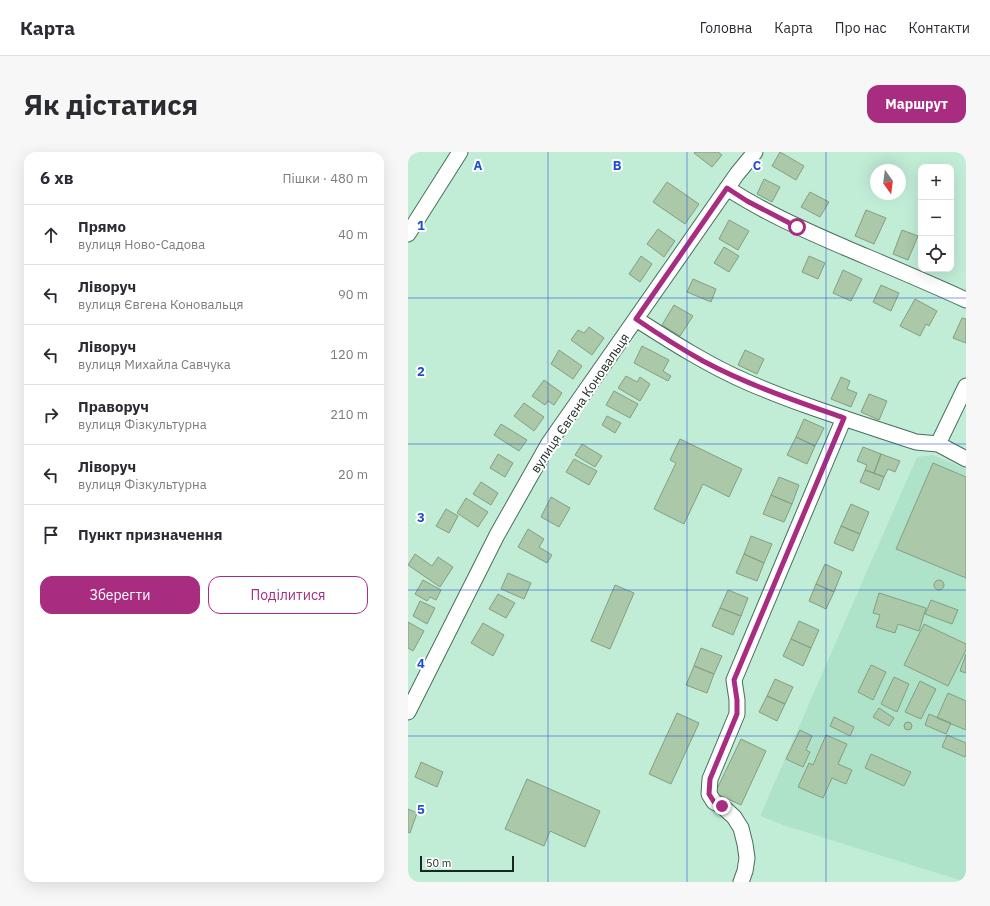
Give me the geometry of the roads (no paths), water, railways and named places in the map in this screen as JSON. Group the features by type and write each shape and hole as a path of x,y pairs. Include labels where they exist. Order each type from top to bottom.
{"street":[{"path":"408,234 460,152"},
{"name":"вулиця Євгена Коновальця","path":"408,712 497,535 549,443 727,188 755,152"},
{"path":"727,188 747,201 797,227 966,300"},
{"path":"636,319 704,361 746,382 844,418 916,442 938,444 966,459"},
{"path":"938,444 966,386"},
{"path":"741,882 746,858 745,844 741,828 734,817 722,806 714,802 709,794 710,779 737,714 737,700 734,680 844,418"}]}
